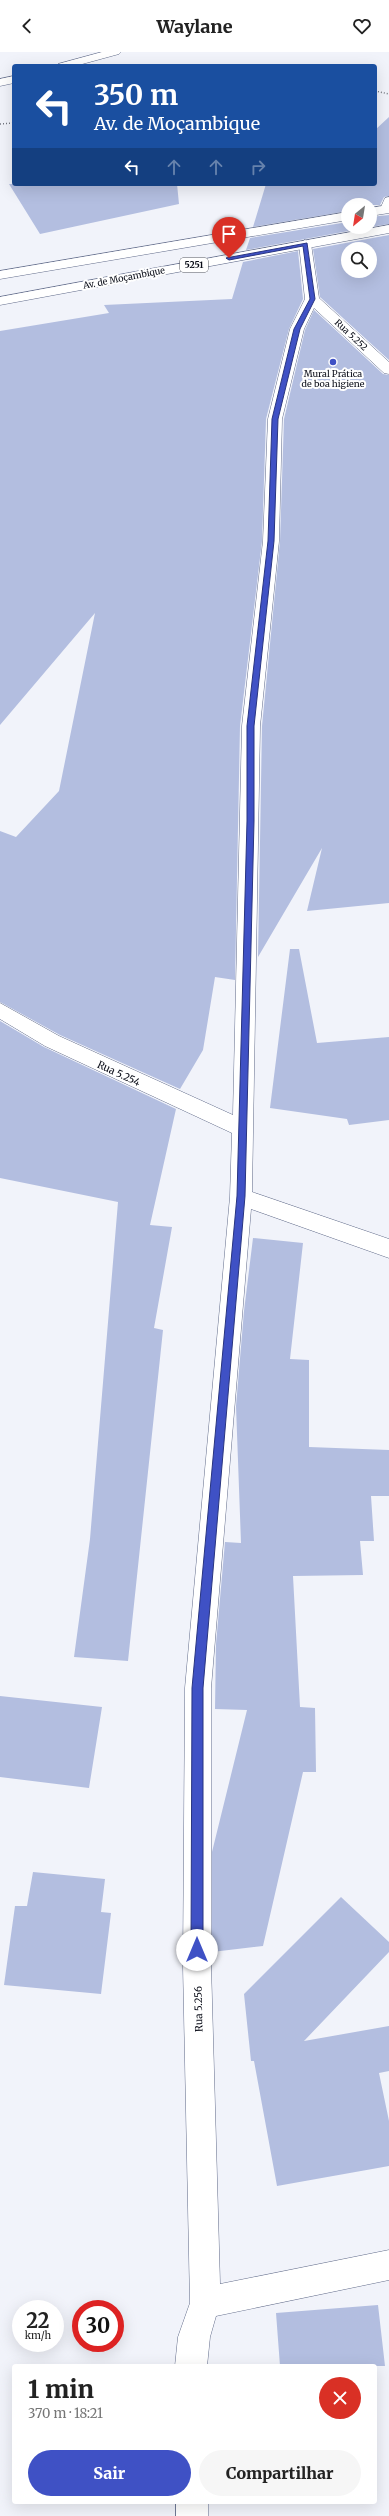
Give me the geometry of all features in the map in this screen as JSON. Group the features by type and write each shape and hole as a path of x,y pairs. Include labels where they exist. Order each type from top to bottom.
{"main road":[{"path":"69,64 114,52"},
{"path":"0,83 12,80"},
{"path":"377,210 388,206"},
{"name":"5251","path":"0,275 341,217"},
{"name":"Av. de Moçambique","path":"0,301 389,229"},
{"path":"305,244 312,299"},
{"name":"Rua 5.252","path":"312,299 389,370"},
{"name":"Rua 5.256","path":"191,2364 194,2337 205,2303 197,1965 198,1688 241,1196 241,1128 250,821 250,726 271,541 275,419 297,329 312,299"},
{"name":"Rua 5.254","path":"0,1010 58,1044 241,1128"},
{"path":"241,1196 381,1245 389,1250"},
{"path":"205,2303 389,2265"},
{"path":"192,2504 192,2516"}],"path":[{"path":"377,91 389,94"},
{"path":"0,124 12,123"}],"building":[{"path":"389,117 389,196 384,197 380,205 377,205 377,198 341,198 341,212 253,227 265,186 377,186 377,128"},
{"path":"9,184 12,184 12,186 177,186 179,204 40,234"},
{"path":"389,215 389,224 377,226 377,216"},
{"path":"341,223 341,232 246,250 250,238"},
{"path":"389,235 389,360 320,297 313,249 341,244 341,278 377,278 377,242 351,242"},
{"path":"298,251 303,299 289,329 266,419 262,541 240,726 235,980 215,977 203,1050 180,1089 60,1035 0,1002 0,831 16,837 59,791 95,613 0,725 0,331 109,313 104,305 232,299 243,262"},
{"path":"314,310 383,374 389,375 389,903 307,911 322,848 258,957 262,726 280,541 284,419 305,330"},
{"path":"290,949 299,949 317,1043 389,1037 389,1120 349,1125 347,1119 270,1108"},
{"path":"0,1021 44,1047 176,1109 150,1225 172,1227 154,1328 163,1330 128,1661 74,1657 90,1539 118,1202 0,1178"},
{"path":"253,1238 303,1243 290,1359 309,1360 309,1447 389,1450 389,1496 371,1496 374,1541 360,1541 363,1575 293,1576 300,1707 315,1708 316,1772 303,1772 263,1946 212,1952 212,1852 247,1710 215,1709 216,1644 225,1542 241,1543 236,1406 244,1311"},
{"path":"0,1696 102,1707 89,1788 0,1777"},
{"path":"33,1872 105,1879 101,1912 111,1913 101,1994 4,1985 15,1906 27,1906"},
{"path":"341,1897 389,1942 389,1952 304,2041 389,2026 389,2071 379,2073 389,2121 389,2166 277,2186 254,2061 251,2061 244,1994"},
{"path":"378,2305 385,2366 377,2366 377,2364 280,2364 276,2313"}],"place":[{"name":"Mural Prática de boa higiene","path":"333,362"}],"route":[{"path":"197,1950 198,1688 241,1196 241,1128 250,821 250,726 271,541 275,419 297,329 312,299 305,244 229,258"}]}
